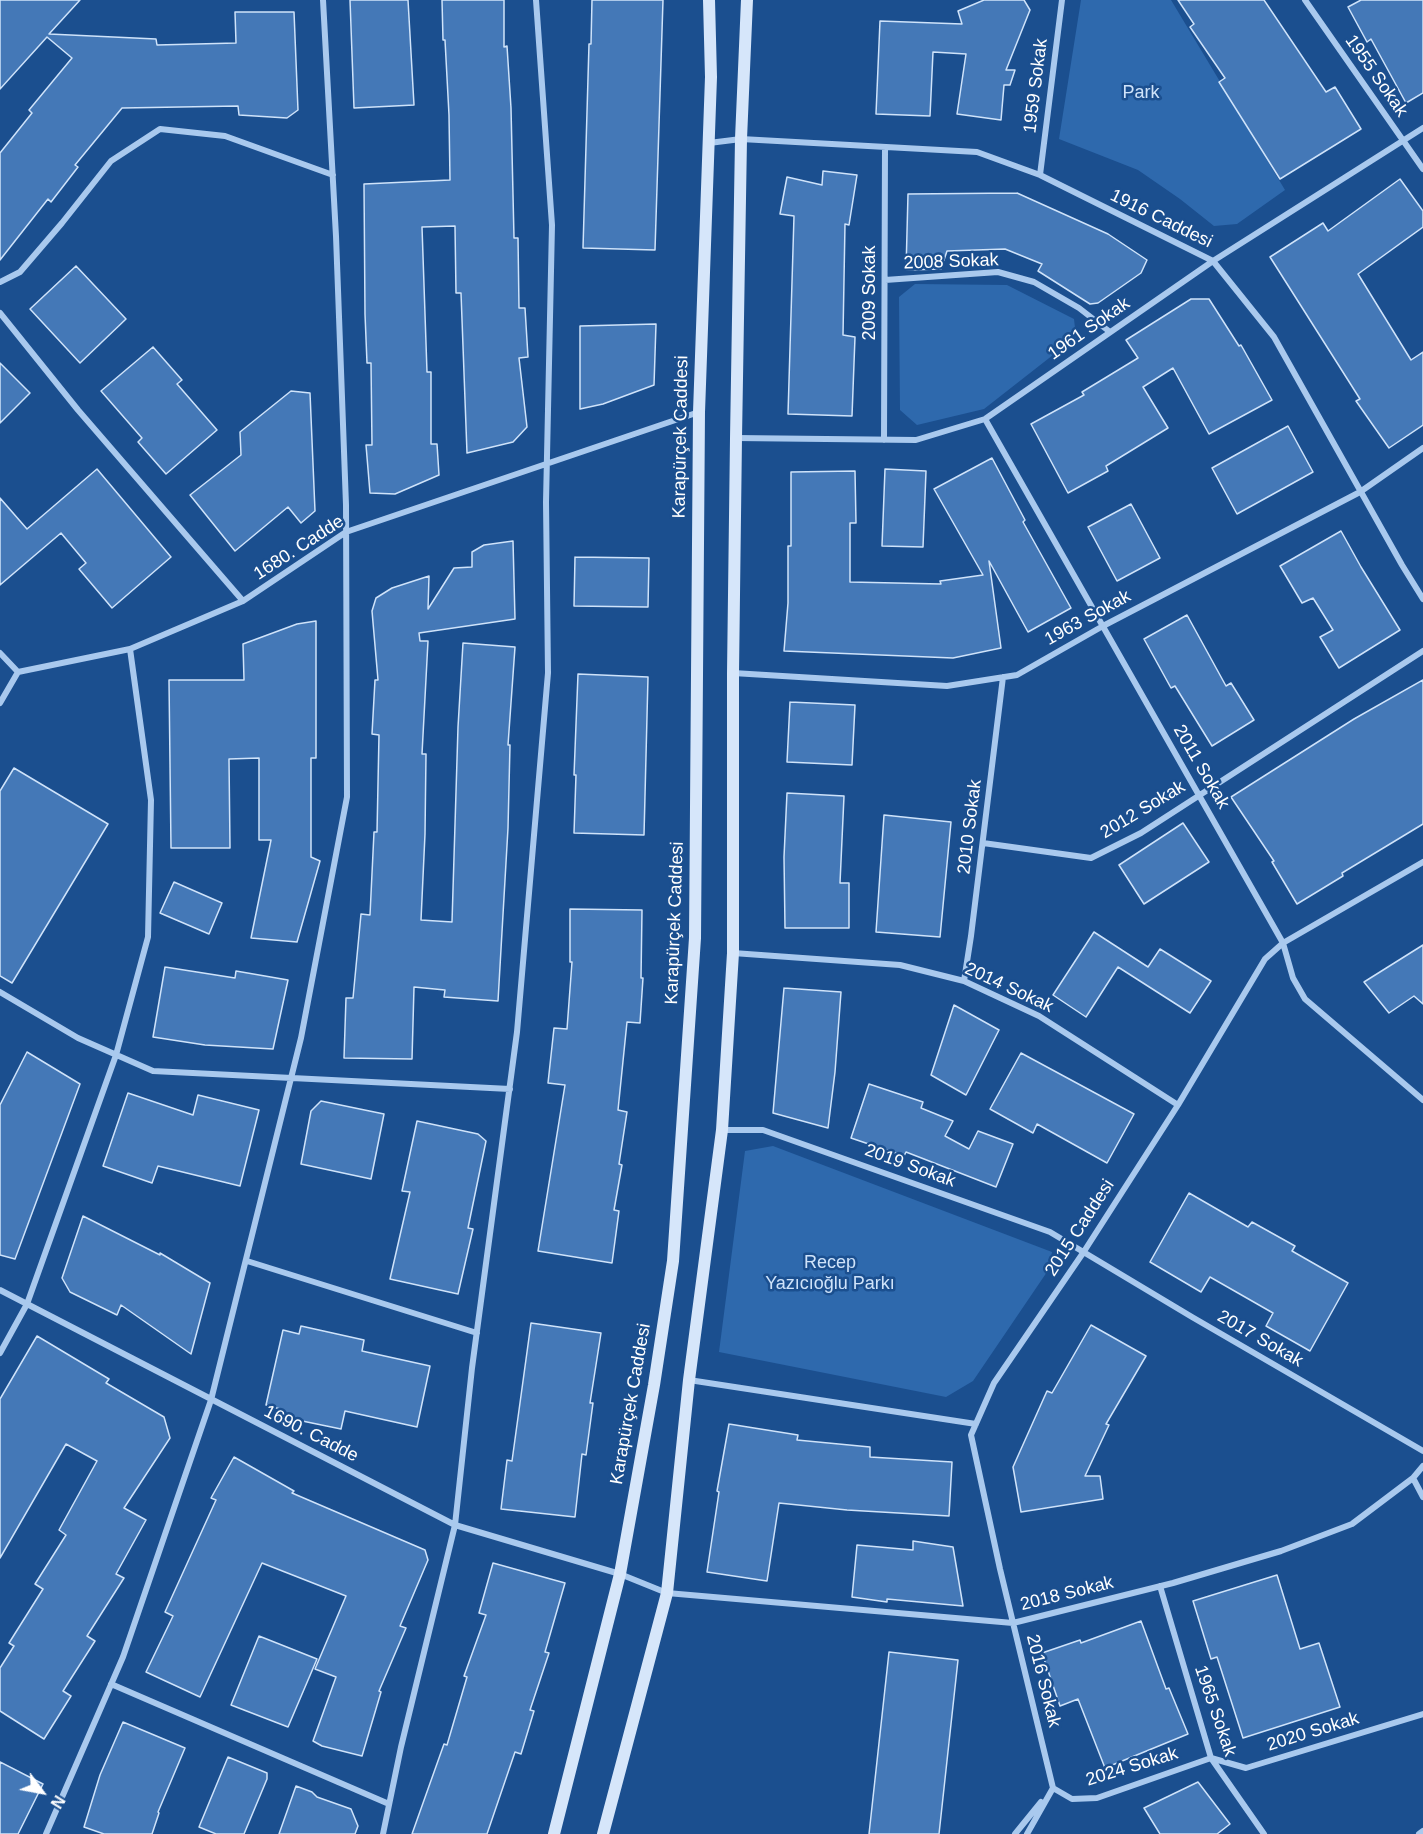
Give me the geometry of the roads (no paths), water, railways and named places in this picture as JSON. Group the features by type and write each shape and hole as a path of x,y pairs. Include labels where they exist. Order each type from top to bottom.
{"main road":[{"name":"Karapürçek Caddesi","path":"554,1834 620,1574 654,1386 673,1261 694,950 699,412 711,77 709,0"},
{"path":"603,1834 667,1593 689,1380 722,1131 733,953 736,438 741,139 747,0"}],"street":[{"path":"46,1834 123,1657 212,1400 301,1038 347,797 346,532 333,174 323,0"},
{"path":"383,1834 401,1747 455,1525 477,1333 517,1032 548,673 547,464 552,225 536,0"},
{"name":"1959 Sokak","path":"1040,175 1062,0"},
{"name":"1955 Sokak","path":"1305,0 1423,169"},
{"name":"1961 Sokak","path":"736,438 916,440 985,419 1213,261 1423,128"},
{"path":"0,282 20,272 111,161 160,129 225,136 333,174"},
{"name":"1916 Caddesi","path":"708,143 741,139 977,152 1040,175 1213,261 1274,337 1360,492 1423,599"},
{"name":"2009 Sokak","path":"884,440 885,147"},
{"name":"2008 Sokak","path":"885,279 998,272 1034,282 1079,308 1110,332"},
{"path":"0,313 78,410 243,601"},
{"name":"1680. Cadde","path":"18,672 130,649 243,601 346,532 699,412"},
{"name":"2011 Sokak","path":"985,419 1283,943 1293,978 1305,999 1423,1100"},
{"name":"1963 Sokak","path":"733,673 947,686 1017,675 1103,626 1360,492 1423,448"},
{"path":"0,1353 27,1304 116,1055 148,937 151,800 130,649"},
{"name":"2012 Sokak","path":"983,843 1090,858 1141,833 1423,651"},
{"path":"0,653 18,672 0,703"},
{"name":"2010 Sokak","path":"964,981 1003,677"},
{"name":"2015 Caddesi","path":"976,1424 994,1383 1083,1252 1178,1105 1265,958 1283,943 1423,862"},
{"name":"2014 Sokak","path":"733,953 900,965 964,981 1039,1016 1178,1105"},
{"path":"0,992 78,1038 153,1071 510,1089"},
{"name":"2019 Sokak","path":"722,1131 763,1130 1050,1232 1083,1252"},
{"name":"2017 Sokak","path":"1083,1252 1423,1451"},
{"path":"247,1261 477,1333"},
{"name":"1690. Cadde","path":"0,1290 455,1525 620,1574"},
{"path":"689,1380 976,1424"},
{"name":"2016 Sokak","path":"976,1424 971,1435 1053,1788"},
{"name":"2018 Sokak","path":"620,1574 667,1593 1013,1623 1160,1586 1281,1551 1352,1524 1413,1478 1423,1466"},
{"path":"1413,1478 1423,1497"},
{"name":"1965 Sokak","path":"1160,1586 1211,1758 1264,1834"},
{"path":"111,1684 390,1804"},
{"name":"2020 Sokak","path":"1211,1758 1246,1768 1423,1714"},
{"name":"2024 Sokak","path":"1053,1788 1072,1799 1097,1798 1211,1758"},
{"path":"1015,1834 1053,1788"},
{"path":"1027,1834 1053,1788"},
{"path":"1419,1834 1423,1831"}],"park label":[{"name":"Park","path":"1141,93"},
{"name":"Recep Yazıcıoğlu Parkı","path":"830,1273"}]}
